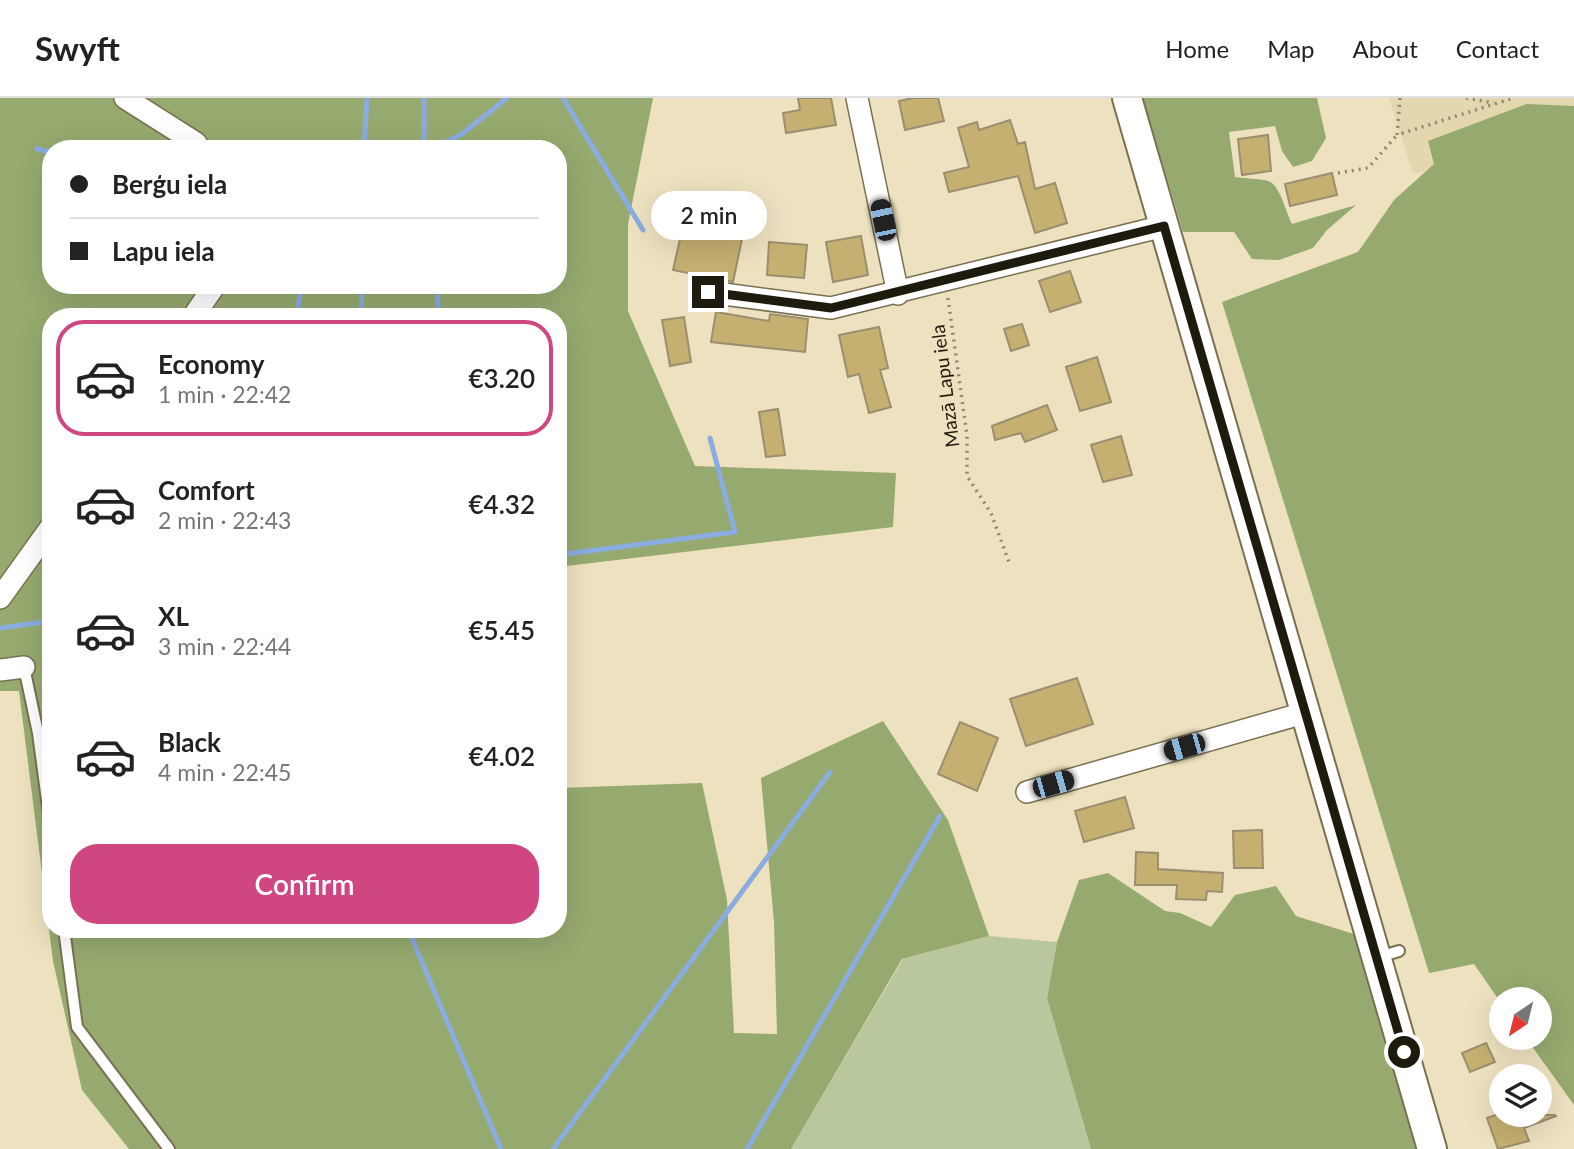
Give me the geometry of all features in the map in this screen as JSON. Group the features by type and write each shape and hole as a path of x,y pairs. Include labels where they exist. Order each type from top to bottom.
{"main road":[{"path":"1127,98 1304,713 1388,954 1432,1149"}],"street":[{"path":"125,98 191,140"},
{"path":"857,98 898,294"},
{"path":"708,292 831,308 898,294 1164,226"},
{"path":"0,598 42,540"},
{"path":"0,670 24,667"},
{"path":"1027,792 1304,713"}],"lane":[{"path":"24,667 42,763"},
{"path":"65,938 77,1027 169,1149"}],"path":[{"path":"1397,135 1400,98"},
{"path":"1466,98 1496,103"},
{"path":"1338,173 1367,168 1397,135 1513,98"},
{"name":"Mazā Lapu iela","path":"946,282 967,436 967,476 990,513 1009,562"}],"shaded area":[{"path":"1389,98 1574,98 1574,127 1413,174"}],"green space":[{"path":"0,98 653,98 628,224 628,311 695,466 896,473 893,527 567,566 567,308 42,308 42,874 19,691 0,691"},
{"path":"1143,98 1317,98 1326,138 1312,161 1293,167 1282,151 1275,126 1229,132 1235,177 1272,183 1292,224 1356,205 1327,230 1313,248 1279,260 1252,259 1234,232 1183,232"},
{"path":"1527,104 1574,106 1574,1105 1552,1074 1552,1064 1545,1064 1535,1050 1552,1050 1552,987 1490,987 1474,964 1429,973 1222,302 1358,252 1394,200 1434,164 1428,141"},
{"path":"883,721 948,820 989,936 902,959 791,1149 129,1149 82,1090 50,938 567,938 567,788 702,783 727,900 734,1033 777,1034 774,922 761,778"},
{"path":"1108,873 1165,911 1180,913 1211,927 1235,895 1276,886 1296,916 1357,935 1420,1149 1091,1149 1047,998 1057,942 1079,880"},
{"path":"989,936 1057,942 1047,998 1091,1149 791,1149 903,959"}],"building":[{"path":"798,98 831,98 836,125 786,133 783,113 800,110"},
{"path":"938,98 944,121 905,130 899,101"},
{"path":"1010,120 1018,144 1025,142 1035,189 1055,183 1067,223 1035,233 1018,176 949,192 944,173 969,167 958,128 977,122 979,130"},
{"path":"1268,135 1271,171 1242,175 1238,139"},
{"path":"1332,173 1337,195 1290,206 1285,184"},
{"path":"683,226 742,239 733,282 673,270"},
{"path":"861,236 868,275 833,282 826,242"},
{"path":"769,242 807,245 804,278 767,275"},
{"path":"1070,271 1081,302 1050,312 1039,281"},
{"path":"716,312 769,321 770,314 808,319 805,352 711,342"},
{"path":"684,317 691,362 670,366 662,320"},
{"path":"1022,324 1029,345 1011,351 1004,329"},
{"path":"879,327 888,368 880,370 891,407 869,413 859,374 848,377 839,335"},
{"path":"1097,357 1111,402 1080,411 1066,367"},
{"path":"1047,405 1057,430 1025,442 1021,433 995,440 992,426"},
{"path":"778,409 785,455 766,457 759,412"},
{"path":"1121,436 1132,475 1103,482 1091,445"},
{"path":"1077,678 1093,724 1026,746 1010,699"},
{"path":"960,722 998,738 977,791 938,774"},
{"path":"1125,797 1134,828 1084,842 1075,811"},
{"path":"1262,830 1263,868 1234,868 1233,831"},
{"path":"1136,852 1158,853 1158,869 1223,873 1222,892 1207,891 1206,900 1176,899 1177,885 1135,885"},
{"path":"1486,1043 1495,1062 1470,1072 1462,1053"},
{"path":"1490,1127 1527,1127 1524,1128 1529,1141 1498,1149"}],"waterway":[{"path":"365,140 367,98"},
{"path":"424,98 424,140"},
{"path":"450,140 462,134 507,98"},
{"path":"563,98 643,230"},
{"path":"37,149 42,150"},
{"path":"298,308 300,294"},
{"path":"361,308 362,294"},
{"path":"438,294 438,308"},
{"path":"567,554 735,532 710,438"},
{"path":"0,628 42,622"},
{"path":"553,1149 830,772"},
{"path":"747,1149 940,816"},
{"path":"412,938 501,1149"}],"route":[{"path":"708,292 831,308 898,294 1164,226 1404,1052"}]}
